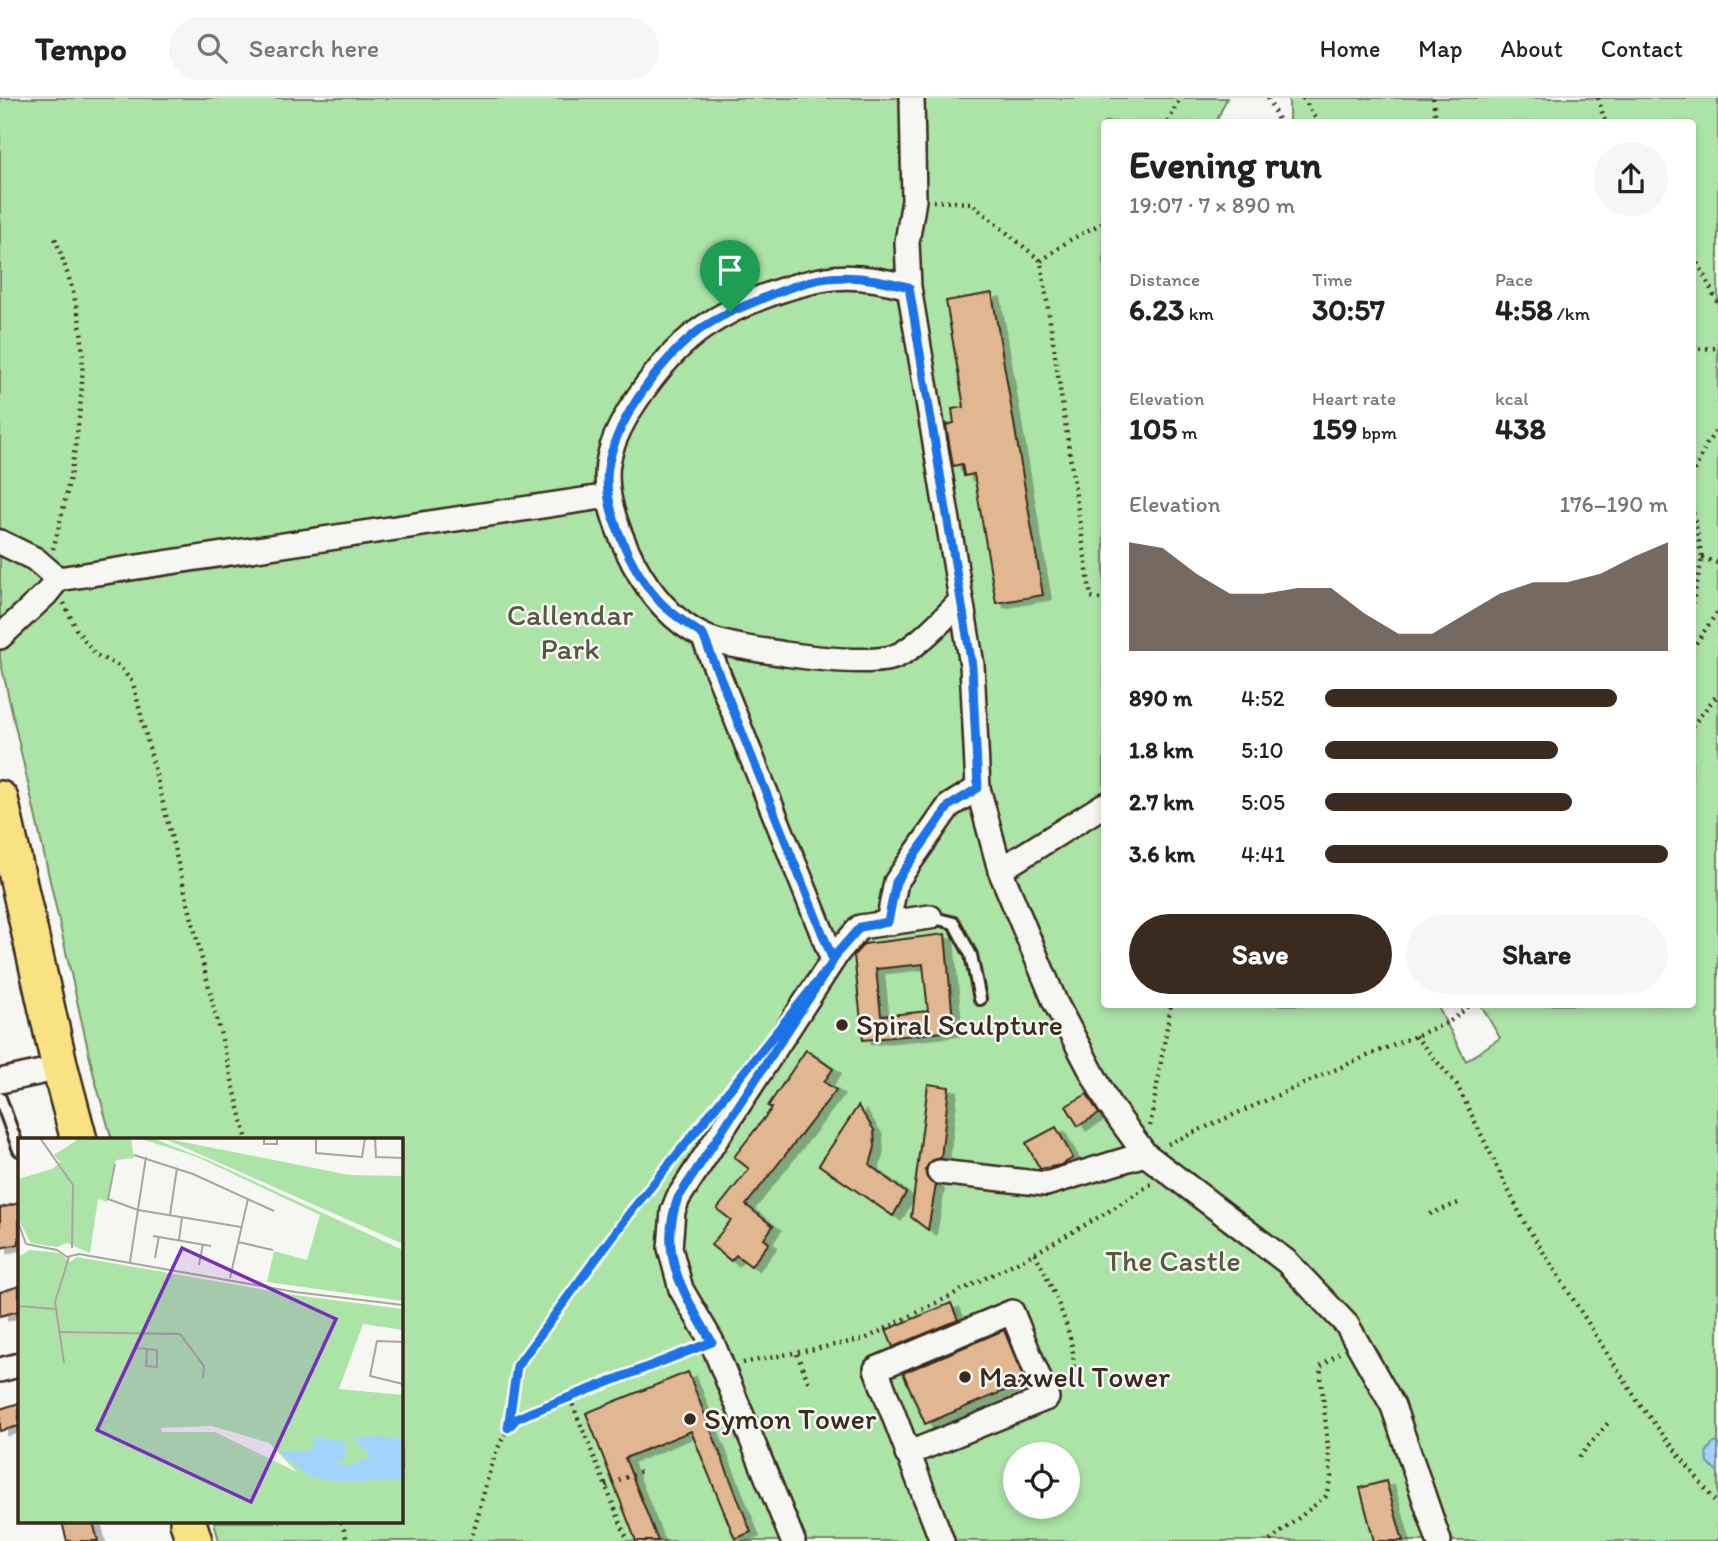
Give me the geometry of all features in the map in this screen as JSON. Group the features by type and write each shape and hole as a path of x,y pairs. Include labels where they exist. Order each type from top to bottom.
{"main road":[{"path":"0,799 60,1068 78,1138"},
{"path":"189,1524 194,1541"}],"street":[{"path":"912,98 914,200 907,242 909,287 972,666 978,788 1000,870 1055,1002 1108,1103 1145,1154 1287,1262 1348,1325 1393,1406 1439,1541"},
{"path":"909,287 875,278 827,278 781,291 730,312 701,329 659,371 633,404 608,464 609,496 623,543 647,587 663,605 703,635 748,648 807,657 845,660 892,657 919,642 960,602"},
{"path":"0,637 56,583 609,496"},
{"path":"0,542 35,559 56,583"},
{"path":"703,635 833,960"},
{"path":"888,922 896,882 949,806 978,788"},
{"path":"1000,870 1101,807"},
{"path":"793,1541 723,1366 681,1289 670,1248 673,1212 678,1198 833,960 860,927 930,917"},
{"path":"0,1081 60,1068"},
{"path":"939,1172 1046,1184 1145,1154"},
{"path":"907,1454 1047,1398 1012,1312 876,1369 907,1454 942,1541"},
{"path":"0,1370 18,1365"}],"lane":[{"path":"930,917 954,923 971,955 980,999"},
{"path":"0,1098 18,1147"}],"path":[{"path":"1170,119 1180,98"},
{"path":"1268,98 1278,119"},
{"path":"1303,98 1316,119"},
{"path":"1433,98 1436,119"},
{"path":"1598,98 1604,119"},
{"path":"914,200 971,203 1041,261 1091,597 1101,599"},
{"path":"1041,261 1068,241 1101,224"},
{"path":"55,238 68,275 81,331 82,368 56,583 76,629 96,655 119,666 133,683 247,1138"},
{"path":"1696,258 1718,304"},
{"path":"1696,349 1718,348"},
{"path":"1696,468 1707,443 1718,428"},
{"path":"1696,527 1702,558 1696,587"},
{"path":"1702,558 1718,562"},
{"path":"1696,643 1718,611"},
{"path":"1696,721 1718,694"},
{"path":"1145,1154 1170,1008"},
{"path":"1145,1154 1449,1022 1467,1008"},
{"path":"1415,1036 1457,1085 1523,1220 1640,1405 1718,1505"},
{"path":"508,1428 517,1366 632,1210 682,1148"},
{"path":"723,1366 865,1339 1035,1253 1106,1213 1170,1172"},
{"path":"1430,1214 1461,1202"},
{"path":"1035,1253 1071,1336 1074,1371 1068,1386 1047,1398"},
{"path":"1270,1541 1326,1496 1332,1477 1320,1367 1356,1340"},
{"path":"470,1541 495,1455 508,1428 516,1419 712,1342"},
{"path":"797,1354 810,1386"},
{"path":"570,1398 628,1541"},
{"path":"1580,1457 1608,1423"},
{"path":"606,1486 642,1471"},
{"path":"343,1524 347,1541"}],"green space":[{"name":"Callendar Park","path":"0,98 1227,98 1217,119 1101,119 1101,1008 1439,1008 1466,1061 1500,1038 1483,1008 1696,1008 1696,119 1289,119 1289,98 1718,98 1718,1541 219,1541 215,1524 402,1524 402,1138 111,1138 94,1076 0,659"}],"water":[{"path":"1718,1442 1717,1472 1708,1463 1706,1453 1712,1444"}],"building":[{"path":"992,293 1043,595 996,603 974,474 964,476 962,464 953,466 946,425 954,423 952,409 964,407 946,301"},
{"path":"945,934 954,1031 863,1040 854,955 864,944","holes":["923,964 928,1011 881,1016 876,969"]},
{"path":"806,1050 833,1069 824,1082 836,1090 746,1205 773,1226 764,1239 769,1243 751,1266 736,1255 731,1261 711,1245 731,1220 717,1209 749,1169 734,1157 772,1108 768,1106"},
{"path":"928,1084 949,1087 941,1158 933,1160 925,1170 927,1178 936,1185 928,1230 911,1217"},
{"path":"1087,1094 1099,1114 1078,1126 1066,1106"},
{"path":"858,1106 874,1130 875,1147 870,1165 906,1193 893,1216 819,1165"},
{"path":"1056,1127 1073,1158 1061,1165 1040,1169 1026,1143"},
{"path":"18,1203 18,1244 0,1248 0,1208"},
{"path":"18,1286 18,1311 0,1316 0,1292"},
{"path":"951,1303 958,1320 893,1347 886,1330"},
{"name":"Maxwell Tower","path":"1004,1330 1025,1382 925,1424 903,1373"},
{"path":"688,1372 751,1532 735,1539 691,1431 625,1458 658,1541 636,1541 586,1413"},
{"path":"18,1403 18,1426 0,1431 0,1409"},
{"path":"1386,1481 1403,1541 1374,1541 1360,1488"},
{"path":"63,1524 94,1524 98,1541 67,1541"}],"place":[{"name":"Spiral Sculpture","path":"842,1025"},
{"name":"Maxwell Tower","path":"965,1377"},
{"name":"Symon Tower","path":"690,1419"}],"route":[{"path":"730,312 701,329 659,371 633,404 608,464 609,496 623,543 647,587 663,605 703,635 833,960 830,966 678,1198 673,1212 670,1248 674,1266 681,1289 712,1342 529,1413 516,1419 508,1428 517,1366 632,1210 830,966 838,952 860,927 888,922 896,882 949,806 978,788 972,666 909,287 875,278 827,278 781,291 730,312"}],"park label":[{"name":"The Castle","path":"1173,1261"}]}
